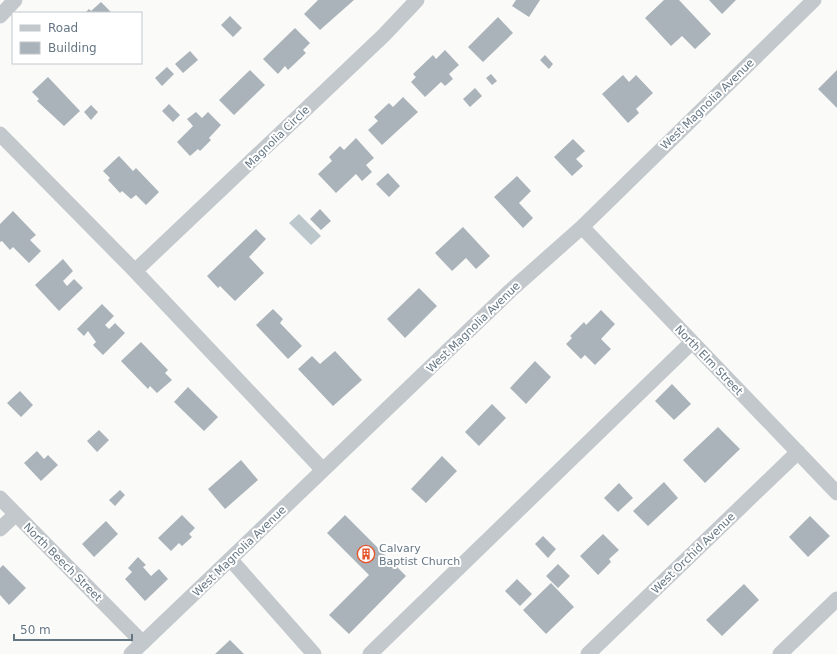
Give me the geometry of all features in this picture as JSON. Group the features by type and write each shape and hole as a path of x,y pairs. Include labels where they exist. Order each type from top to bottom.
{"street":[{"path":"0,16 15,0"},
{"name":"Magnolia Circle","path":"135,271 378,40 418,0"},
{"name":"West Magnolia Avenue","path":"131,654 231,560 280,510 510,291 582,227 814,0"},
{"path":"0,134 135,271 323,470"},
{"name":"North Elm Street","path":"582,227 837,493"},
{"path":"370,654 692,342"},
{"name":"West Orchid Avenue","path":"588,654 798,452"},
{"name":"North Beech Street","path":"0,498 143,642"},
{"path":"0,529 16,514"},
{"path":"231,560 314,654"},
{"path":"780,654 837,599"}],"shaded area":[{"path":"299,214 321,236 311,245 289,223"}],"building":[{"path":"318,0 354,0 320,30 304,14"},
{"path":"516,0 540,0 529,17 512,6"},
{"path":"664,0 679,0 711,34 695,49 682,36 671,46 645,18"},
{"path":"709,0 736,0 722,14"},
{"path":"101,2 111,12 86,12 89,9 91,11"},
{"path":"230,16 242,28 233,37 221,25"},
{"path":"498,17 513,33 483,62 468,47"},
{"path":"295,28 310,43 303,50 306,53 288,70 285,66 278,74 263,59"},
{"path":"445,50 459,65 449,74 453,79 445,86 441,82 425,97 411,82 416,77 413,74 433,55 436,59"},
{"path":"190,51 198,60 183,73 175,64"},
{"path":"545,55 553,64 549,69 540,60"},
{"path":"167,67 174,74 162,86 155,78"},
{"path":"250,70 265,85 234,115 219,100"},
{"path":"837,70 837,108 818,89"},
{"path":"491,74 497,81 492,85 486,78"},
{"path":"623,75 629,82 636,75 653,93 636,109 639,113 628,123 602,94"},
{"path":"48,77 80,111 64,126 37,101 39,99 32,92"},
{"path":"475,88 482,96 470,107 463,99"},
{"path":"403,97 418,112 382,145 368,130 378,121 374,117 389,103 393,107"},
{"path":"169,104 180,115 173,122 162,111"},
{"path":"91,105 98,112 91,120 84,112"},
{"path":"196,112 202,118 208,112 221,125 209,138 211,140 200,151 198,149 190,156 177,142 193,126 187,119"},
{"path":"356,138 374,158 366,165 372,172 362,181 356,174 336,193 318,174 332,161 329,157 340,146 344,150"},
{"path":"573,139 585,151 576,159 583,166 572,176 554,157"},
{"path":"119,156 133,171 136,168 159,192 146,205 136,195 131,199 122,191 120,193 108,180 110,178 103,171"},
{"path":"388,173 400,186 389,197 376,184"},
{"path":"517,176 531,191 519,203 533,218 523,228 494,197"},
{"path":"320,209 331,221 321,230 310,219"},
{"path":"13,211 36,235 30,240 41,251 29,263 13,247 10,250 2,241 0,242 0,224"},
{"path":"463,227 490,256 476,269 466,258 452,271 435,253"},
{"path":"256,229 266,239 249,257 264,273 235,301 220,286 218,288 207,276"},
{"path":"63,259 73,271 63,281 67,286 74,279 83,288 59,311 35,285"},
{"path":"419,288 437,306 405,338 387,319"},
{"path":"102,304 114,316 105,325 109,329 115,323 125,333 103,355 93,345 96,342 88,331 84,336 77,329"},
{"path":"273,309 283,319 280,323 302,346 288,359 256,325"},
{"path":"601,310 615,324 601,339 611,349 595,365 585,355 581,359 566,344 572,338 570,336 584,322 586,325"},
{"path":"141,342 168,370 165,373 172,380 157,393 150,386 148,389 121,361"},
{"path":"335,351 362,380 333,406 298,369 312,356 320,364"},
{"path":"535,361 551,377 526,404 510,388"},
{"path":"672,384 691,404 674,420 655,401"},
{"path":"188,387 218,417 204,431 174,402"},
{"path":"20,391 33,405 21,417 7,403"},
{"path":"492,404 506,418 479,446 465,432"},
{"path":"718,427 740,449 705,483 683,460"},
{"path":"99,430 109,440 97,452 87,441"},
{"path":"37,451 44,459 48,455 58,465 41,481 24,463"},
{"path":"442,456 457,471 426,503 411,489"},
{"path":"241,460 258,480 225,509 208,489"},
{"path":"664,482 678,498 648,526 633,511"},
{"path":"619,483 633,498 618,512 604,498"},
{"path":"120,490 125,495 115,506 109,500"},
{"path":"182,515 195,528 189,534 192,537 182,546 179,543 171,551 158,538"},
{"name":"Calvary Baptist Church","path":"345,515 406,576 349,634 329,615 369,575 327,533"},
{"path":"810,516 830,536 808,557 789,537"},
{"path":"106,521 118,534 94,557 82,544"},
{"path":"603,534 619,550 609,559 611,562 598,575 580,556"},
{"path":"543,536 556,549 548,558 535,544"},
{"path":"138,557 146,565 143,567 151,576 159,569 168,579 145,601 125,579 132,572 128,568"},
{"path":"558,564 570,576 558,588 546,576"},
{"path":"3,565 26,588 9,605 0,595 0,568"},
{"path":"517,579 532,594 520,606 505,591"},
{"path":"551,583 574,607 546,634 523,610"},
{"path":"744,584 759,600 722,636 706,620"},
{"path":"230,640 244,654 215,654"}],"place":[{"name":"Calvary Baptist Church","path":"366,554"}]}
